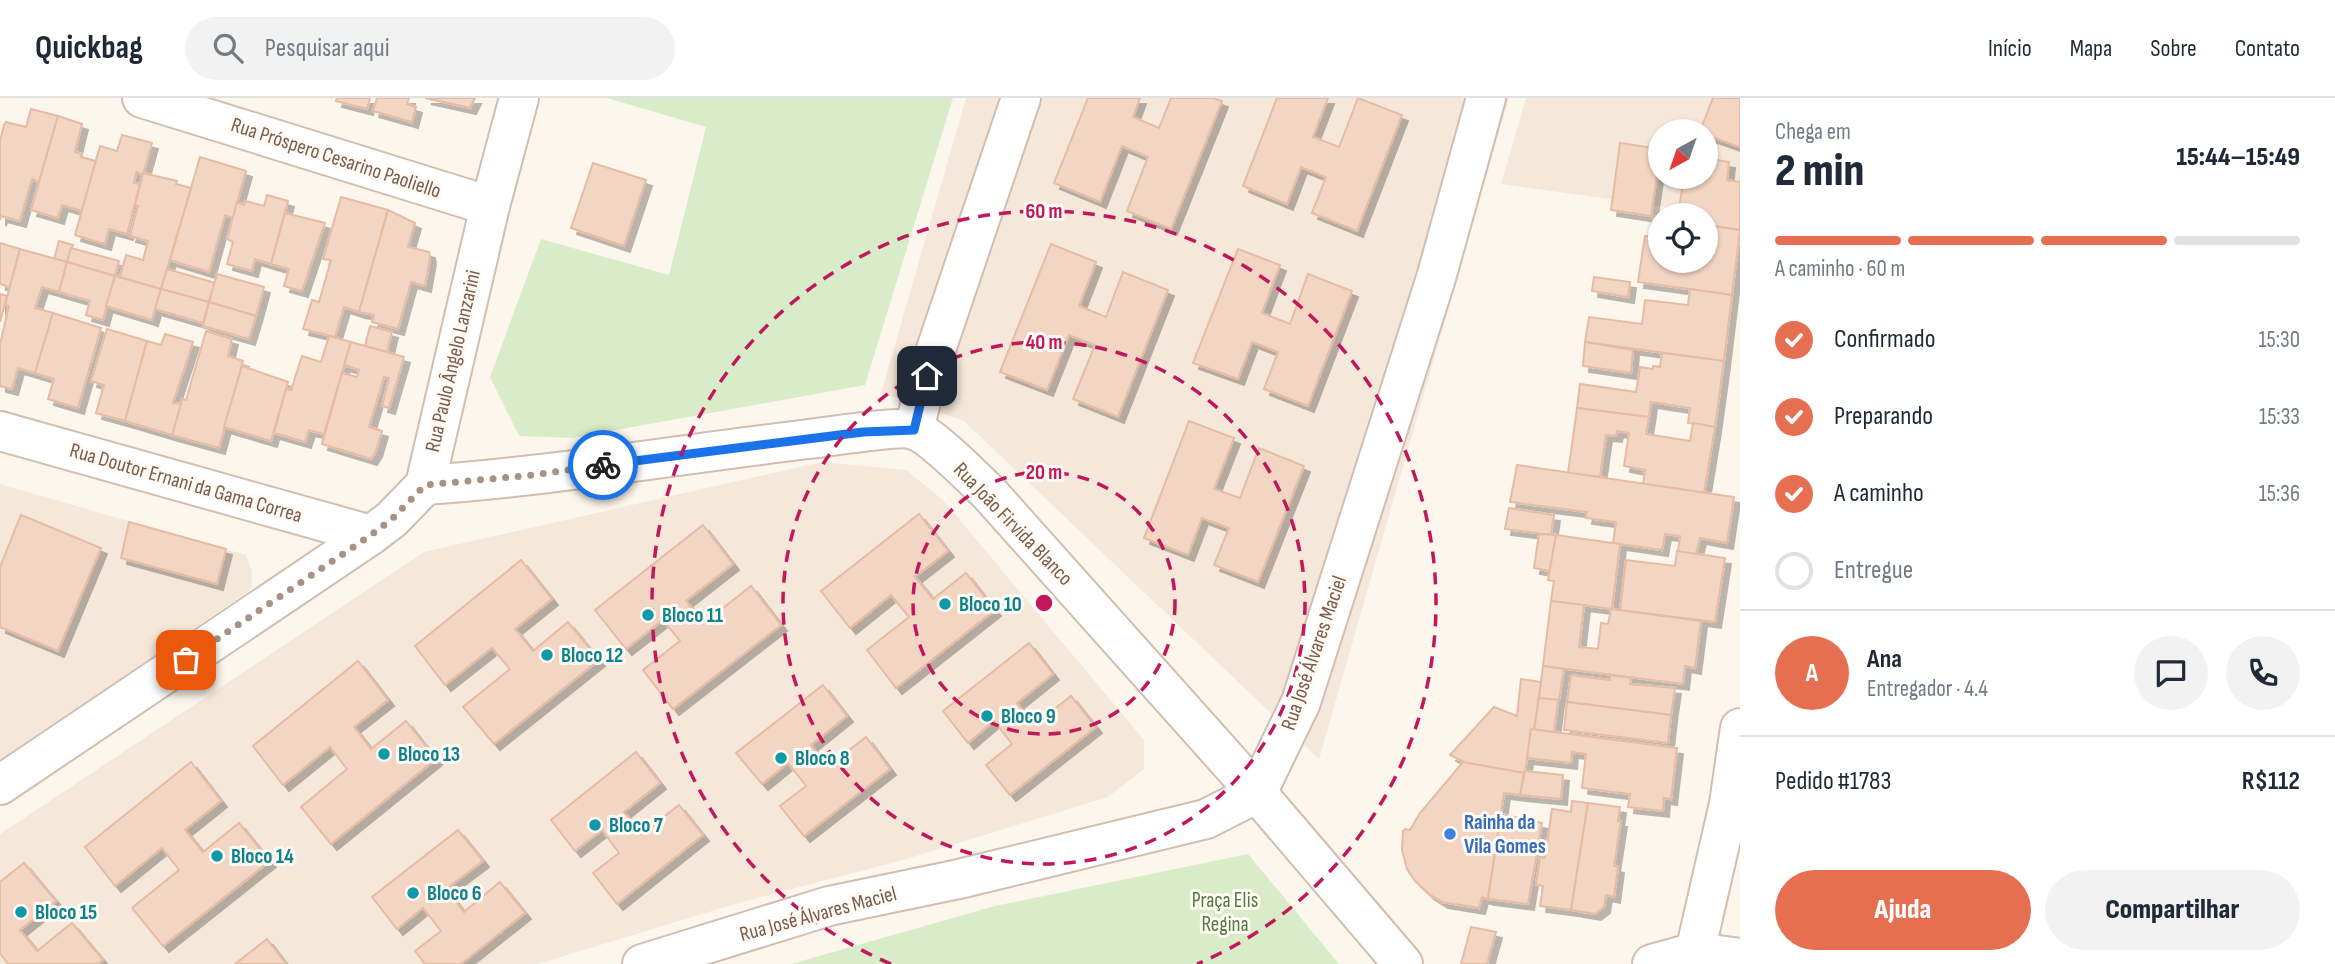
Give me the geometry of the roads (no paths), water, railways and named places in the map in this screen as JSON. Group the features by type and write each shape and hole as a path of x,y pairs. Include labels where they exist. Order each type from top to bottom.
{"street":[{"name":"Rua Próspero Cesarino Paoliello","path":"142,98 490,206"},
{"name":"Rua Paulo Ângelo Lanzarini","path":"425,485 490,206 519,98"},
{"path":"0,785 371,535 392,519 425,485 533,475 863,432 914,430 927,376 1021,98"},
{"name":"Rua José Álvares Maciel","path":"642,964 829,906 959,879 1206,819 1258,793 1301,702 1436,278 1486,98"},
{"name":"Rua João Firvida Blanco","path":"914,430 942,450 988,492 1258,793 1403,964"},
{"name":"Rua Doutor Ernani da Gama Correa","path":"0,431 371,535"},
{"path":"1695,952 1729,804 1740,728"},
{"path":"1652,964 1695,952 1740,958"}],"place":[{"name":"Bloco 10","path":"945,604"},
{"name":"Bloco 11","path":"648,615"},
{"name":"Bloco 12","path":"547,655"},
{"name":"Bloco 9","path":"987,716"},
{"name":"Bloco 13","path":"384,754"},
{"name":"Bloco 8","path":"781,758"},
{"name":"Bloco 7","path":"595,825"},
{"name":"Rainha da Vila Gomes","path":"1450,834"},
{"name":"Bloco 14","path":"217,856"},
{"name":"Bloco 6","path":"413,893"},
{"name":"Bloco 15","path":"21,912"}],"park label":[{"name":"Praça Elis Regina","path":"1225,912"}]}
